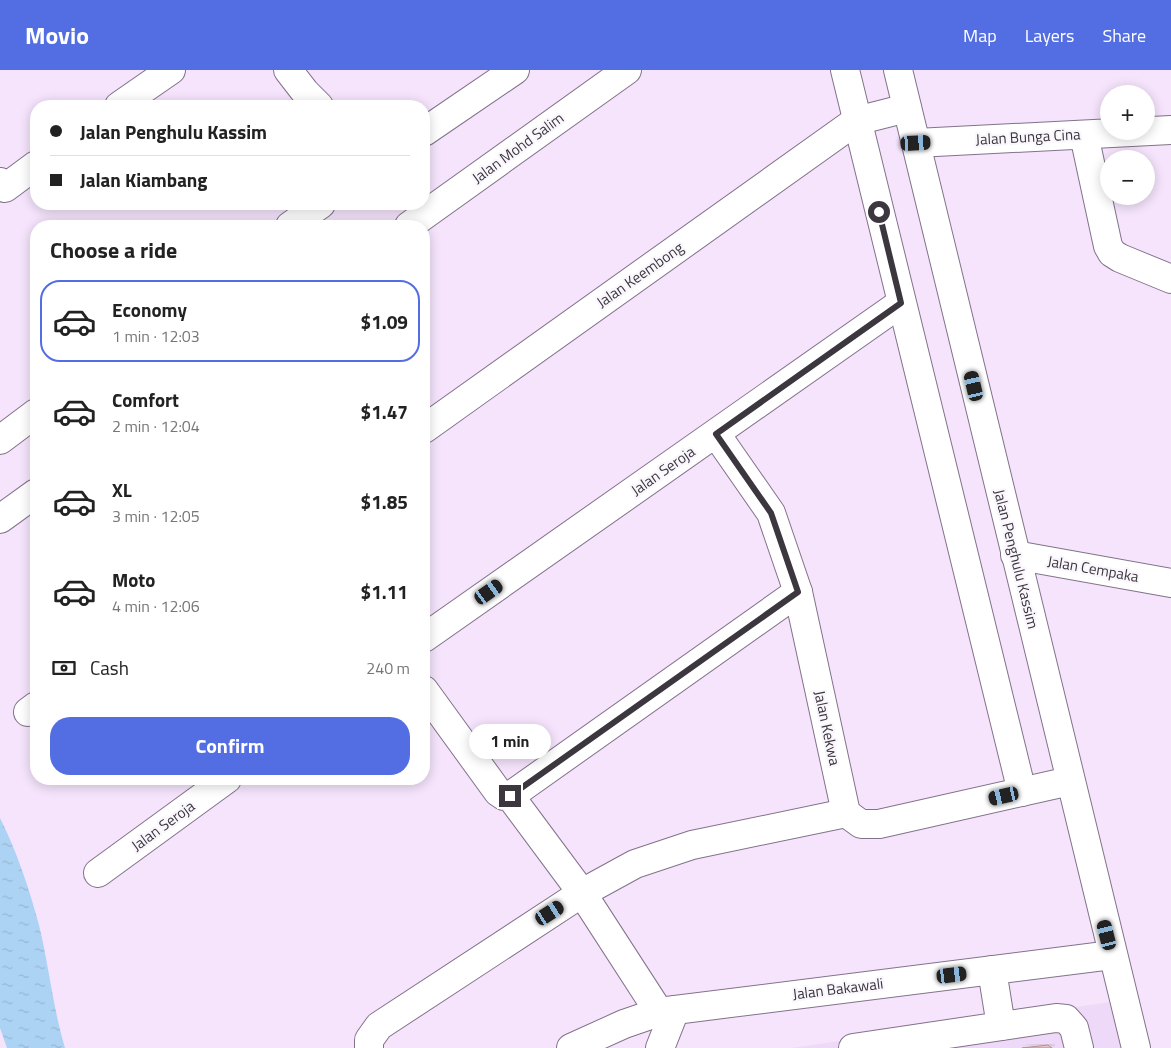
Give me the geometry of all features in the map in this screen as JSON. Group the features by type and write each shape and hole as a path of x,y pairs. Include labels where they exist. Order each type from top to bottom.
{"street":[{"path":"128,100 171,70"},
{"path":"288,70 310,100"},
{"path":"430,128 515,70"},
{"name":"Jalan Mohd Salim","path":"417,220 627,70"},
{"path":"844,70 1022,792"},
{"name":"Jalan Penghulu Kassim","path":"898,70 1136,1048"},
{"path":"856,121 907,108"},
{"name":"Jalan Keembong","path":"430,425 856,121"},
{"name":"Jalan Bunga Cina","path":"916,143 1171,130"},
{"path":"1084,135 1108,246 1112,253 1171,279"},
{"path":"0,182 5,188 30,169"},
{"path":"298,220 313,210"},
{"name":"Jalan Seroja","path":"430,634 901,303"},
{"path":"0,440 30,418"},
{"name":"Jalan Kekwa","path":"716,434 771,513 798,592 846,814"},
{"path":"0,519 30,497"},
{"name":"Jalan Cempaka","path":"1015,555 1171,583"},
{"path":"430,698 498,792 504,796 510,796 798,592"},
{"path":"368,1048 369,1040 379,1026 582,893 635,864 692,844 846,814 860,824 879,824 1070,781"},
{"name":"Jalan Seroja","path":"98,874 219,785"},
{"path":"510,796 667,1011 660,1048"},
{"name":"Jalan Bakawali","path":"571,1048 624,1024 667,1011 1112,955"},
{"path":"992,970 1002,1026"},
{"path":"853,1048 971,1039 1002,1026 1056,1018 1066,1019 1074,1028 1079,1048"}],"shaded area":[{"path":"1111,1002 1121,1048 791,1048"}],"water":[{"path":"0,818 17,857 35,911 65,1048 7,1048 0,1028"}],"building":[{"path":"1048,1045 1052,1048 1022,1048"}],"route":[{"path":"510,796 798,592 771,513 716,434 901,303 879,212"}]}
